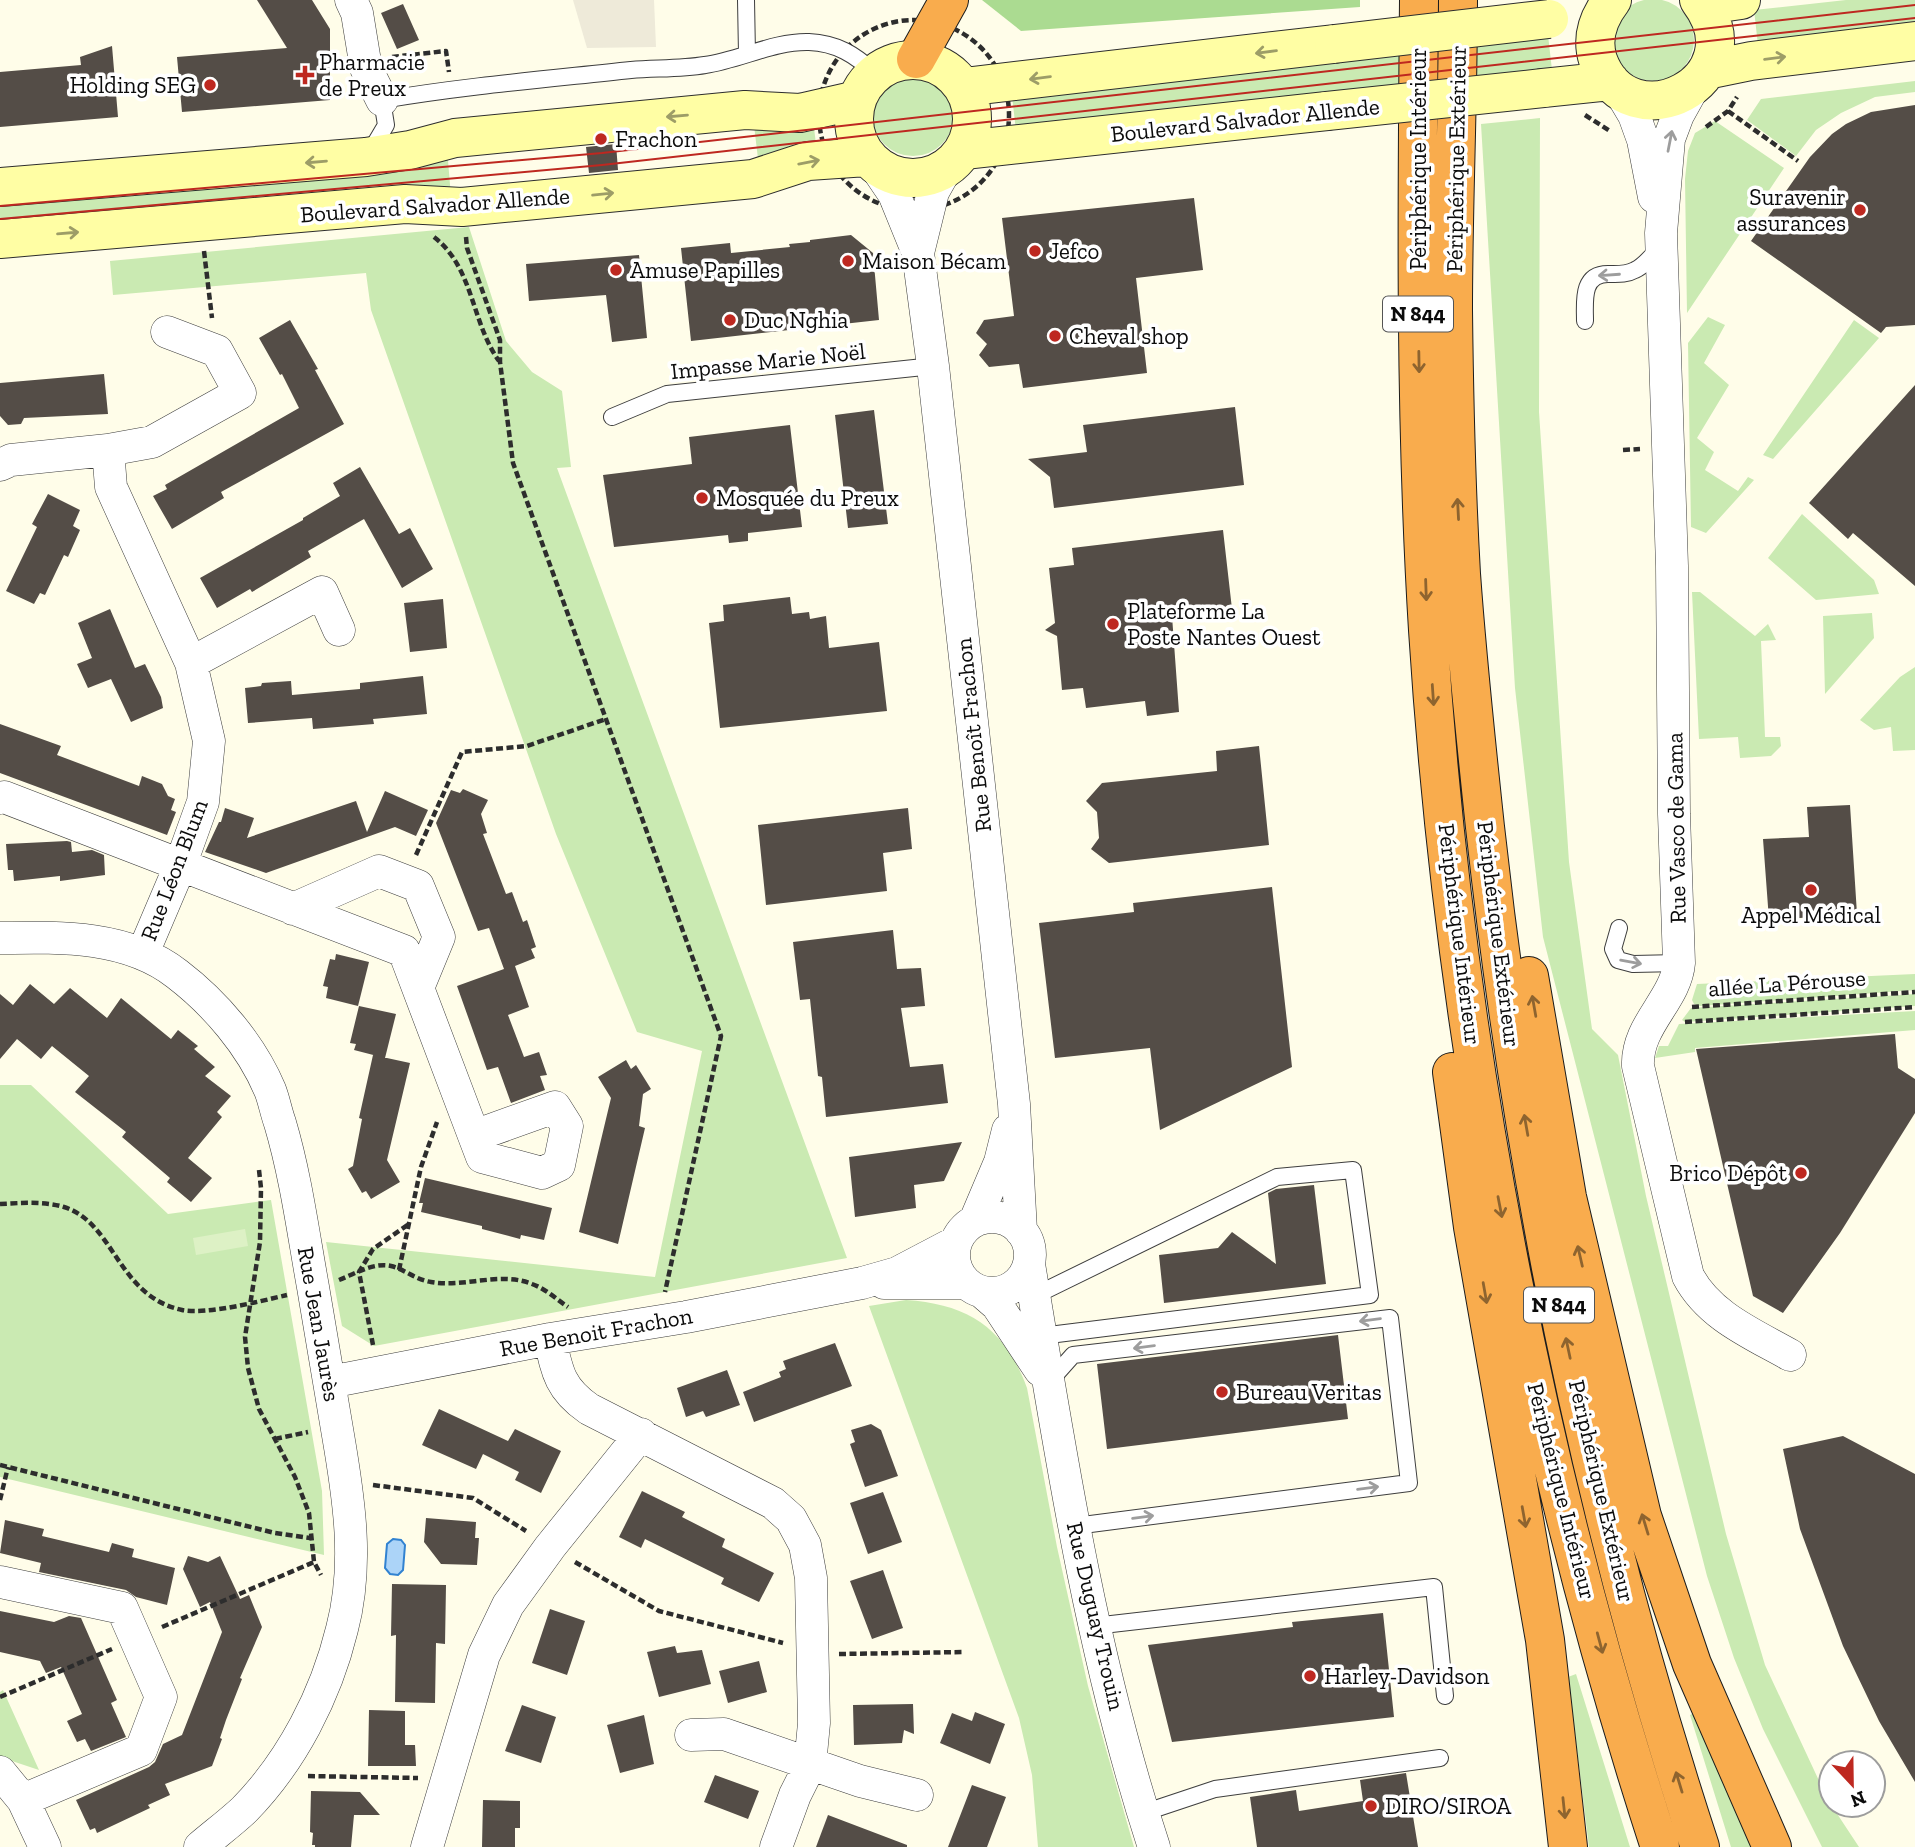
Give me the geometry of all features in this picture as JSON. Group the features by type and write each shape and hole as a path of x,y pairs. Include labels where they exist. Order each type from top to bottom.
{"highway":[{"name":"Périphérique Intérieur","path":"1419,0 1418,334 1428,627 1447,839 1469,1018 1499,1199 1552,1458 1606,1667 1660,1847"},
{"name":"Périphérique Extérieur","path":"1458,0 1453,310 1456,454 1462,577 1497,937 1521,1096 1565,1336 1621,1576 1666,1739 1700,1847"},
{"path":"916,59 941,16"},
{"path":"1477,752 1502,790 1529,981 1567,1197 1642,1516 1692,1664 1772,1847"},
{"path":"1469,1018 1451,1056 1453,1081 1473,1227 1545,1640 1568,1847"},
{"path":"1666,1590 1682,1599 1726,1707 1765,1791 1796,1847"}],"street":[{"path":"351,0 357,13 366,68 382,100"},
{"path":"1699,0 1714,28 1713,56 1700,79"},
{"path":"1707,0 1720,3 1741,0"},
{"path":"1607,6 1597,26 1597,54 1602,68 1614,85 1636,98 1655,101 1675,97 1700,79 1751,61 1915,41"},
{"path":"964,87 1549,19 1607,6"},
{"path":"0,187 366,158 455,138 745,110 800,113 866,86 889,64 916,59 944,67 964,87 973,112 973,125 955,160 933,192 918,253"},
{"name":"Rue Vasco de Gama","path":"1700,79 1678,115 1669,139 1661,240 1672,566 1674,814 1679,962 1670,1010 1638,1048 1638,1066 1684,1267 1694,1288 1703,1300 1728,1320 1790,1355"},
{"name":"Rue Vasco de Gama","path":"1614,85 1634,115 1643,140 1661,240"},
{"name":"Boulevard Salvador Allende","path":"955,160 1327,111 1543,88 1614,85"},
{"path":"866,86 854,125 857,138 894,194 918,253 933,366"},
{"path":"870,160 890,174 910,178 930,176 955,160"},
{"name":"Boulevard Salvador Allende","path":"0,239 405,204 462,208 753,179 808,161 870,160"},
{"path":"0,465 10,460 108,450 152,442 240,393 217,351 167,332"},
{"name":"Rue Benoît Frachon","path":"933,366 1014,1104"},
{"name":"Rue Léon Blum","path":"108,450 111,487 191,663 209,741 203,802 180,866 143,953"},
{"path":"191,663 323,592 339,630"},
{"path":"0,798 5,797 404,951 474,1136"},
{"path":"293,909 379,871 418,886 439,936 418,988"},
{"name":"Rue Jean Jaurès","path":"0,938 35,937 107,943 143,953 176,972 219,1010 245,1047 270,1090 292,1165 346,1482 352,1567 343,1628 327,1678 307,1725 277,1770 244,1809 200,1847"},
{"path":"1014,1104 1021,1231"},
{"path":"966,1231 987,1217 1012,1223 1021,1231 1030,1252 1025,1275 1006,1291 994,1293 974,1287 955,1264 966,1231 1000,1162 1014,1104"},
{"name":"Rue Benoit Frachon","path":"330,1382 862,1283 897,1273 966,1231"},
{"name":"Rue Duguay Trouin","path":"1029,1264 1048,1383 1094,1626 1154,1847"},
{"name":"Rue Benoit Frachon","path":"862,1283 974,1287"},
{"name":"Rue Duguay Trouin","path":"974,1287 997,1305 1048,1383"},
{"path":"550,1339 559,1379 573,1398 589,1409 773,1503 791,1519 806,1545 811,1578 813,1654 814,1723 810,1765 795,1795 776,1847"},
{"path":"427,1847 484,1655 508,1605 550,1546 641,1434"},
{"path":"0,1582 122,1608 161,1697 141,1750 23,1800"},
{"path":"691,1735 724,1734 860,1781 917,1795"},
{"path":"0,1772 23,1800 45,1847"}],"lane":[{"path":"746,0 747,54"},
{"path":"366,158 386,125 382,100 452,89 544,78 704,66 807,42 846,50 866,86"},
{"path":"1585,321 1584,293 1591,280 1604,273 1627,273 1638,269 1661,240"},
{"name":"Impasse Marie Noël","path":"612,418 667,394 933,366"},
{"path":"1619,928 1613,949 1618,960 1633,964 1679,962"},
{"path":"1034,1296 1277,1177 1353,1170 1370,1295 1041,1336"},
{"path":"1048,1383 1073,1355 1390,1318 1409,1483 1075,1525"},
{"path":"1094,1626 1434,1587 1445,1696"},
{"path":"1143,1813 1215,1789 1440,1758"}],"path":[{"path":"866,32 901,19 941,16 978,44 994,62"},
{"path":"384,58 446,51 452,89"},
{"path":"1703,129 1728,111 1741,91"},
{"path":"1728,111 1798,161"},
{"path":"1581,112 1619,136"},
{"path":"432,236 456,258 486,339 500,362"},
{"path":"203,246 209,297"},
{"path":"467,248 500,340 500,362 513,463 722,1035 658,1321"},
{"path":"404,881 462,751 527,746 606,719"},
{"name":"allée La Pérouse","path":"1670,1010 1676,1006 1684,1008 1915,992"},
{"name":"allée La Pérouse","path":"1670,1010 1915,1007"},
{"path":"399,1270 421,1167 439,1116 459,1095"},
{"path":"259,1170 260,1242 245,1337 248,1368 259,1409 295,1478 309,1513 314,1562 325,1584"},
{"path":"0,1204 48,1204 66,1208 83,1218 99,1233 126,1273 143,1291 165,1304 184,1310 252,1303 313,1290 374,1267 390,1265 429,1282 508,1279 530,1282 569,1308"},
{"path":"379,1373 359,1272 373,1249 409,1224"},
{"path":"0,1465 275,1533 310,1538"},
{"path":"0,1500 8,1467"},
{"path":"346,1482 473,1498 659,1611 791,1645 813,1654 964,1652"},
{"path":"0,1697 314,1562"},
{"path":"277,1770 296,1776 447,1778"}],"green space":[{"path":"1653,-1 1669,2 1682,11 1691,24 1694,40 1691,56 1682,69 1669,78 1653,81 1637,78 1624,69 1615,56 1612,40 1615,24 1624,11 1637,2"},
{"path":"982,0 1360,0 1360,7 1021,31"},
{"path":"1846,0 1915,0 1915,27 1758,45 1754,10"},
{"path":"1548,35 1552,70 1016,131 1012,96"},
{"path":"913,74 929,77 942,86 951,99 954,115 951,131 942,144 929,153 913,156 897,153 884,144 875,131 872,115 875,99 884,86 897,77"},
{"path":"1915,81 1915,92 1875,97 1841,113 1816,130 1796,156 1747,120 1761,99"},
{"path":"753,117 813,120 817,152 759,167"},
{"path":"1540,118 1539,412 1569,862 1592,1029 1618,1055 1646,1196 1726,1534 1765,1665 1817,1776 1817,1819 1841,1819 1859,1847 1822,1847 1763,1729 1734,1658 1707,1576 1543,937 1515,688 1481,124"},
{"path":"1715,121 1784,168 1687,313 1685,179 1688,151 1695,133"},
{"path":"447,148 451,197 0,228 0,194"},
{"path":"469,227 506,341 532,372 562,391 571,467 557,468 847,1258 374,1346 342,1326 326,1242 655,1277 702,1051 637,1032 556,834 371,310 366,273 113,295 110,261"},
{"path":"1708,317 1725,325 1704,363 1729,385 1697,438 1714,452 1705,470 1738,491 1748,477 1754,480 1706,533 1691,527 1688,343"},
{"path":"1854,320 1879,338 1773,459 1763,455"},
{"path":"1802,514 1874,580 1879,594 1816,600 1768,558"},
{"path":"1692,592 1700,592 1755,636 1768,624 1776,640 1761,641 1765,737 1780,737 1781,746 1771,756 1740,758 1738,737 1699,739"},
{"path":"1872,613 1874,638 1825,694 1823,616"},
{"path":"1915,667 1915,750 1893,751 1891,727 1874,730 1860,720 1900,677"},
{"path":"1915,974 1915,990 1700,1006 1692,1000 1697,984"},
{"path":"1915,994 1915,1006 1685,1022 1682,1020 1691,1008"},
{"path":"1915,1011 1915,1030 1695,1048 1695,1052 1655,1058 1659,1046 1668,1046 1679,1024"},
{"path":"0,1085 31,1085 168,1214 271,1200 322,1491 324,1555 0,1477"},
{"path":"245,1229 248,1246 196,1255 193,1238"},
{"path":"906,1300 948,1307 982,1323 1008,1350 1027,1388 1057,1547 1088,1686 1134,1847 1038,1847 1032,1775 1019,1718 869,1306"},
{"path":"1576,1674 1630,1847 1589,1847 1568,1677"},
{"path":"3,1690 39,1770 0,1757 0,1692"},
{"path":"1696,1712 1758,1847 1731,1847 1690,1715"}],"shaded area":[{"path":"573,0 654,0 656,47 587,48"}],"water":[{"path":"393,1539 401,1540 405,1545 403,1570 398,1575 390,1574 385,1568 387,1544"}],"building":[{"path":"257,0 312,0 330,29 330,100 182,112 177,57 287,48"},
{"path":"403,4 419,40 397,49 381,13"},
{"path":"112,46 118,117 0,127 0,72 81,65 80,57"},
{"path":"1915,105 1915,325 1886,327 1881,333 1751,241 1810,157 1832,134 1871,112"},
{"path":"616,144 618,170 589,173 586,147"},
{"path":"1194,198 1203,270 1136,278 1147,373 1023,388 1019,364 989,367 979,355 987,344 976,333 984,320 1014,316 1002,218"},
{"path":"851,235 873,253 879,320 691,341 681,248 730,243 731,253 790,247 789,244"},
{"path":"639,255 647,338 612,342 606,295 529,301 526,264"},
{"path":"290,320 318,369 315,370 344,424 221,492 224,498 172,529 153,496 167,489 165,485 299,408 282,374 280,375 259,338"},
{"path":"104,374 108,414 24,418 21,424 8,425 0,416 0,383"},
{"path":"1915,385 1915,586 1853,533 1848,539 1809,503"},
{"path":"1235,407 1244,485 1054,508 1050,477 1028,459 1087,452 1083,425"},
{"path":"874,410 888,524 848,528 835,415"},
{"name":"Mosquée du Preux","path":"790,425 802,527 748,533 748,541 729,543 728,535 614,547 603,475 692,464 689,437"},
{"path":"360,467 399,534 410,528 433,569 402,588 364,519 308,551 311,557 252,592 250,589 217,608 200,578 340,496 333,483"},
{"path":"48,494 80,510 73,526 80,530 68,557 64,555 45,595 40,593 34,604 6,591 37,527 32,524"},
{"name":"Plateforme La Poste Nantes Ouest","path":"1223,530 1232,609 1172,616 1179,712 1147,716 1145,701 1086,708 1083,688 1062,690 1057,636 1045,630 1055,623 1049,568 1074,565 1072,548"},
{"path":"790,597 792,614 809,612 810,619 826,616 829,648 879,642 887,711 720,728 709,623 724,621 723,605"},
{"path":"443,599 447,648 410,652 404,603"},
{"path":"110,609 135,668 145,664 161,697 163,708 131,722 111,679 88,688 77,664 92,658 78,623"},
{"path":"423,676 427,714 373,719 374,724 313,729 312,718 248,723 245,688 261,686 262,683 291,681 292,695 360,689 360,683"},
{"path":"0,724 61,746 57,755 139,786 142,776 162,784 168,796 175,799 171,810 176,812 167,835 0,773"},
{"path":"1259,746 1269,845 1109,863 1091,849 1099,838 1097,812 1086,801 1102,783 1217,771 1216,751"},
{"path":"463,789 488,800 481,814 487,833 483,834 506,894 512,892 523,922 527,920 536,947 531,949 535,958 515,966 529,1007 508,1015 524,1057 539,1052 547,1075 540,1076 545,1090 511,1103 498,1067 487,1070 457,986 504,969 489,928 478,931 436,823 451,790 460,793"},
{"path":"385,791 428,810 416,836 395,827 266,873 205,852 221,822 225,808 254,818 247,838 356,801 367,832"},
{"path":"1850,805 1857,914 1769,920 1763,839 1809,837 1807,807"},
{"path":"908,808 912,849 883,853 887,891 766,905 758,825"},
{"path":"71,842 72,852 92,850 104,855 105,875 60,881 60,876 14,881 13,870 8,870 6,844"},
{"path":"1272,887 1292,1067 1160,1130 1150,1048 1055,1058 1039,923 1134,912 1133,903"},
{"path":"893,930 897,969 921,968 925,1006 901,1008 910,1067 943,1064 948,1103 826,1117 822,1077 818,1076 810,999 800,1000 793,942"},
{"path":"336,954 369,962 358,1006 326,998 328,987 323,986 330,959 335,960"},
{"path":"30,984 54,1004 70,988 107,1018 121,998 171,1039 178,1030 198,1046 194,1049 215,1067 205,1076 231,1096 217,1112 222,1117 188,1158 212,1178 191,1202 167,1182 170,1178 122,1137 126,1132 75,1092 89,1076 52,1046 41,1059 17,1039 0,1059 0,994 13,1005"},
{"path":"359,1006 396,1014 385,1058 354,1050 356,1044 350,1043"},
{"name":"Brico Dépôt","path":"1895,1034 1898,1068 1915,1079 1915,1113 1840,1233 1783,1313 1753,1296 1696,1049"},
{"path":"373,1055 410,1063 387,1160 400,1182 371,1199 366,1191 362,1193 348,1169 353,1166 362,1119 359,1118"},
{"path":"626,1060 631,1069 636,1065 651,1089 643,1094 639,1126 645,1128 618,1244 579,1232 611,1098 598,1077"},
{"path":"962,1142 944,1181 914,1185 916,1208 855,1217 849,1157"},
{"path":"425,1178 552,1208 544,1240 521,1235 520,1239 482,1229 482,1226 421,1212 423,1203 419,1203"},
{"path":"1314,1185 1326,1284 1164,1303 1159,1255 1218,1248 1232,1232 1276,1264 1268,1193 1276,1189"},
{"path":"1338,1335 1348,1419 1107,1449 1097,1364"},
{"path":"835,1343 852,1386 754,1422 743,1392 781,1377 779,1372 786,1369 783,1361"},
{"path":"727,1370 740,1405 706,1417 703,1411 686,1417 677,1388"},
{"path":"439,1409 508,1441 515,1429 561,1451 541,1493 515,1480 519,1472 483,1454 476,1469 422,1445"},
{"path":"871,1424 881,1430 898,1476 865,1487 850,1444 855,1442 851,1430"},
{"path":"1843,1436 1915,1474 1915,1782 1879,1721 1843,1646 1800,1529 1783,1449"},
{"path":"642,1491 685,1512 682,1517 725,1539 722,1547 774,1573 759,1602 721,1584 724,1578 645,1539 641,1548 619,1537"},
{"path":"883,1492 902,1542 868,1554 850,1503"},
{"path":"426,1518 476,1522 475,1538 479,1538 477,1565 441,1564 424,1542"},
{"path":"5,1520 44,1529 42,1536 109,1552 112,1543 134,1549 132,1557 175,1568 167,1605 136,1597 126,1590 39,1572 41,1563 0,1553"},
{"path":"188,1556 208,1562 220,1556 240,1599 249,1595 262,1627 240,1678 242,1679 212,1766 165,1784 170,1795 148,1805 150,1808 97,1833 95,1828 90,1830 76,1800 149,1767 155,1762 163,1744 182,1735 222,1632 210,1602 200,1607 183,1569"},
{"path":"883,1570 903,1628 872,1639 850,1581"},
{"path":"392,1584 446,1585 445,1644 436,1643 435,1703 395,1702 396,1635 391,1636"},
{"path":"550,1609 585,1621 567,1675 532,1663"},
{"path":"0,1611 54,1622 69,1616 81,1618 117,1700 111,1703 126,1737 91,1751 85,1739 77,1742 67,1721 82,1714 61,1667 46,1673 40,1661 0,1652"},
{"name":"Harley-Davidson","path":"1383,1613 1394,1717 1172,1742 1148,1645 1293,1627 1292,1622"},
{"path":"675,1646 677,1653 702,1650 711,1684 659,1697 647,1652"},
{"path":"759,1661 767,1692 728,1703 719,1671"},
{"path":"913,1704 914,1734 904,1730 902,1743 854,1745 853,1705"},
{"path":"522,1705 556,1717 541,1763 505,1751"},
{"path":"369,1710 405,1711 405,1745 415,1745 416,1766 368,1766"},
{"path":"975,1712 1005,1724 990,1764 940,1743 952,1713 972,1721"},
{"path":"644,1715 654,1764 620,1773 607,1725"},
{"name":"DIRO/SIROA","path":"1406,1773 1418,1847 1257,1847 1250,1797 1296,1790 1299,1811 1363,1801 1360,1780"},
{"path":"715,1775 759,1791 748,1819 704,1802"},
{"path":"972,1785 1006,1797 987,1847 948,1847"},
{"path":"311,1791 360,1792 380,1815 354,1815 351,1847 315,1847 312,1845 313,1833 310,1832"},
{"path":"483,1800 520,1801 520,1828 515,1828 515,1847 482,1847"},
{"path":"828,1815 907,1845 907,1847 816,1847"}],"tram line":[{"path":"0,206 602,153 1915,5"},
{"path":"0,219 602,165 1915,18"}],"place":[{"name":"Pharmacie de Preux","path":"305,75"},
{"name":"Holding SEG","path":"210,85"},
{"name":"Frachon","path":"601,139"},
{"name":"Suravenir assurances","path":"1860,210"},
{"name":"Jefco","path":"1035,251"},
{"name":"Maison Bécam","path":"848,261"},
{"name":"Amuse Papilles","path":"616,270"},
{"name":"Duc Nghia","path":"730,320"},
{"name":"Cheval shop","path":"1055,336"},
{"name":"Mosquée du Preux","path":"702,498"},
{"name":"Plateforme La Poste Nantes Ouest","path":"1113,624"},
{"name":"Appel Médical","path":"1811,890"},
{"name":"Brico Dépôt","path":"1801,1173"},
{"name":"Bureau Veritas","path":"1222,1392"},
{"name":"Harley-Davidson","path":"1310,1676"},
{"name":"DIRO/SIROA","path":"1371,1806"}]}
